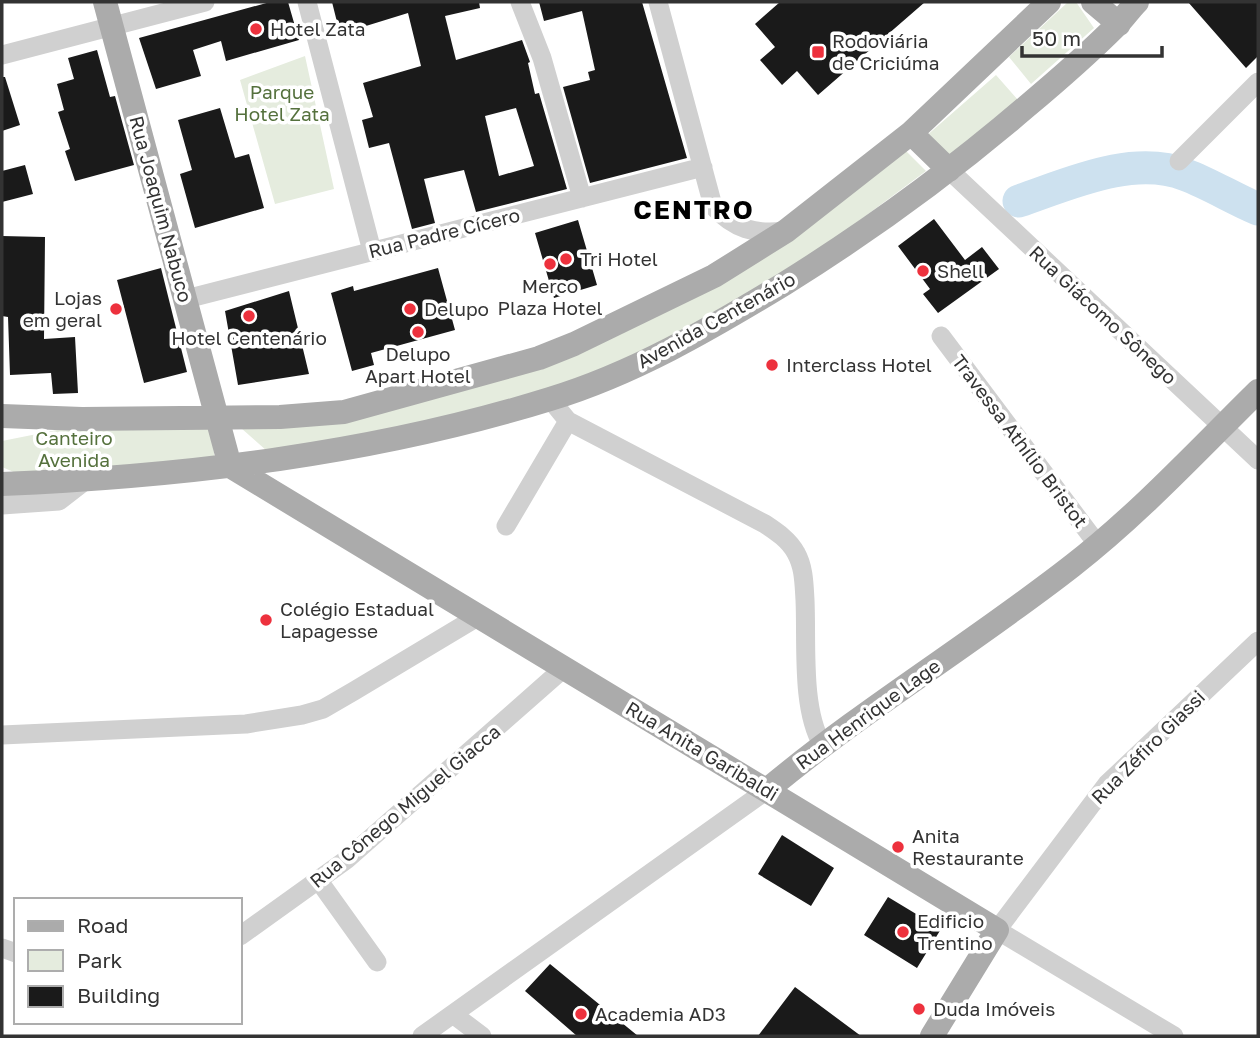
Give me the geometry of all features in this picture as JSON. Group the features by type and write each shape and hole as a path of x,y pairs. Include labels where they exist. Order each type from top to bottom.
{"main road":[{"name":"Rua Joaquim Nabuco","path":"105,2 230,466"},
{"name":"Avenida Centenário","path":"2,416 82,419 344,412 539,358 595,336 671,299 786,231 911,133 1049,2"},
{"path":"1093,2 1119,24"},
{"name":"Avenida Centenário","path":"2,484 230,466 410,436 550,399 645,361 745,309 865,233 949,170 1026,107 1119,24 1138,2"},
{"path":"911,133 949,170"},
{"name":"Rua Henrique Lage","path":"767,790 822,744 1098,545 1258,391"},
{"name":"Rua Anita Garibaldi","path":"230,466 998,930"},
{"path":"932,1036 998,930"}],"street":[{"path":"2,55 205,2"},
{"path":"307,2 372,251"},
{"path":"520,2 542,58 582,198"},
{"path":"658,2 713,206 727,222 743,230 765,234 786,231"},
{"path":"1179,161 1258,82"},
{"name":"Rua Padre Cícero","path":"186,299 703,167"},
{"name":"Rua Giácomo Sônego","path":"949,170 1258,460"},
{"name":"Travessa Athílio Bristot","path":"941,336 1098,545"},
{"path":"550,399 568,421 765,524 786,539 796,551 802,565 811,716 822,744"},
{"path":"506,526 568,421"},
{"path":"2,505 58,502 90,477"},
{"path":"2,734 246,724 302,715 323,709 479,616"},
{"name":"Rua Zéfiro Giassi","path":"998,930 1107,785 1258,640"},
{"name":"Rua Cônego Miguel Giacca","path":"242,935 319,881 565,668"},
{"name":"Rua Henrique Lage","path":"422,1036 767,790"},
{"path":"319,881 377,962"},
{"name":"Rua Anita Garibaldi","path":"998,930 1174,1036"},
{"path":"454,1015 482,1036"}],"green space":[{"path":"1068,2 1076,2 1094,28 1031,84 1009,57"},
{"name":"Parque Hotel Zata","path":"305,56 334,189 275,204 240,80"},
{"path":"996,75 1018,100 951,160 925,137"},
{"path":"905,150 926,171 805,261 716,316 599,372 415,429 267,451 241,428 592,348"},
{"name":"Canteiro Avenida","path":"210,424 215,460 23,476 2,467 2,441 72,427"}],"building":[{"path":"270,2 288,2 299,40 226,61 221,41 193,50 201,76 156,89 139,38"},
{"path":"332,2 479,2 480,8 445,16 456,60 522,40 530,62 528,63 535,94 539,93 567,189 476,212 464,170 424,179 435,223 412,229 389,143 369,148 362,120 373,117 363,83 421,66 408,13 340,34","holes":["516,108 534,166 499,176 485,116"]},
{"path":"539,2 642,2 687,158 590,183 563,87 590,80 588,72 595,70 582,11 544,21"},
{"name":"Rodoviária de Criciúma","path":"780,2 925,2 818,95 797,71 782,85 760,60 775,47 755,24"},
{"path":"1188,2 1258,2 1258,56 1246,68"},
{"path":"97,50 110,97 115,96 134,165 75,181 65,151 70,149 58,112 64,110 57,84 74,79 68,58"},
{"path":"2,77 5,77 20,125 2,131"},
{"path":"220,108 235,158 249,154 264,208 195,228 180,174 192,170 178,120"},
{"path":"25,165 33,194 2,202 2,171"},
{"path":"934,219 965,260 982,247 999,269 938,313 923,294 930,289 898,246"},
{"name":"Tri Hotel","path":"578,220 597,285 554,298 535,233"},
{"path":"2,236 45,237 44,339 75,337 78,393 53,394 51,373 10,375 8,317 2,316"},
{"path":"161,268 187,372 144,383 117,280"},
{"name":"Delupo","path":"438,268 455,330 371,353 374,365 352,371 331,293 353,286 354,291"},
{"path":"289,291 309,374 238,385 225,311"},
{"path":"782,835 834,868 811,906 758,874"},
{"name":"Edificio Trentino","path":"888,897 941,929 917,968 864,935"},
{"name":"Academia AD3","path":"550,964 638,1036 577,1036 525,991"},
{"path":"795,987 861,1036 758,1036"}],"waterway":[{"path":"1019,201 1101,174 1145,168 1166,169 1186,175 1258,209"}],"place":[{"name":"Hotel Zata","path":"256,29"},
{"name":"Rodoviária de Criciúma","path":"818,52"},
{"name":"Tri Hotel","path":"566,259"},
{"name":"Merco Plaza Hotel","path":"550,264"},
{"name":"Shell","path":"923,271"},
{"name":"Lojas em geral","path":"116,309"},
{"name":"Delupo","path":"410,309"},
{"name":"Hotel Centenário","path":"249,316"},
{"name":"Delupo Apart Hotel","path":"418,332"},
{"name":"Interclass Hotel","path":"772,365"},
{"name":"Colégio Estadual Lapagesse","path":"266,620"},
{"name":"Anita Restaurante","path":"898,847"},
{"name":"Edificio Trentino","path":"903,932"},
{"name":"Duda Imóveis","path":"919,1009"},
{"name":"Academia AD3","path":"581,1014"}],"district":[{"name":"CENTRO","path":"694,210"}]}
